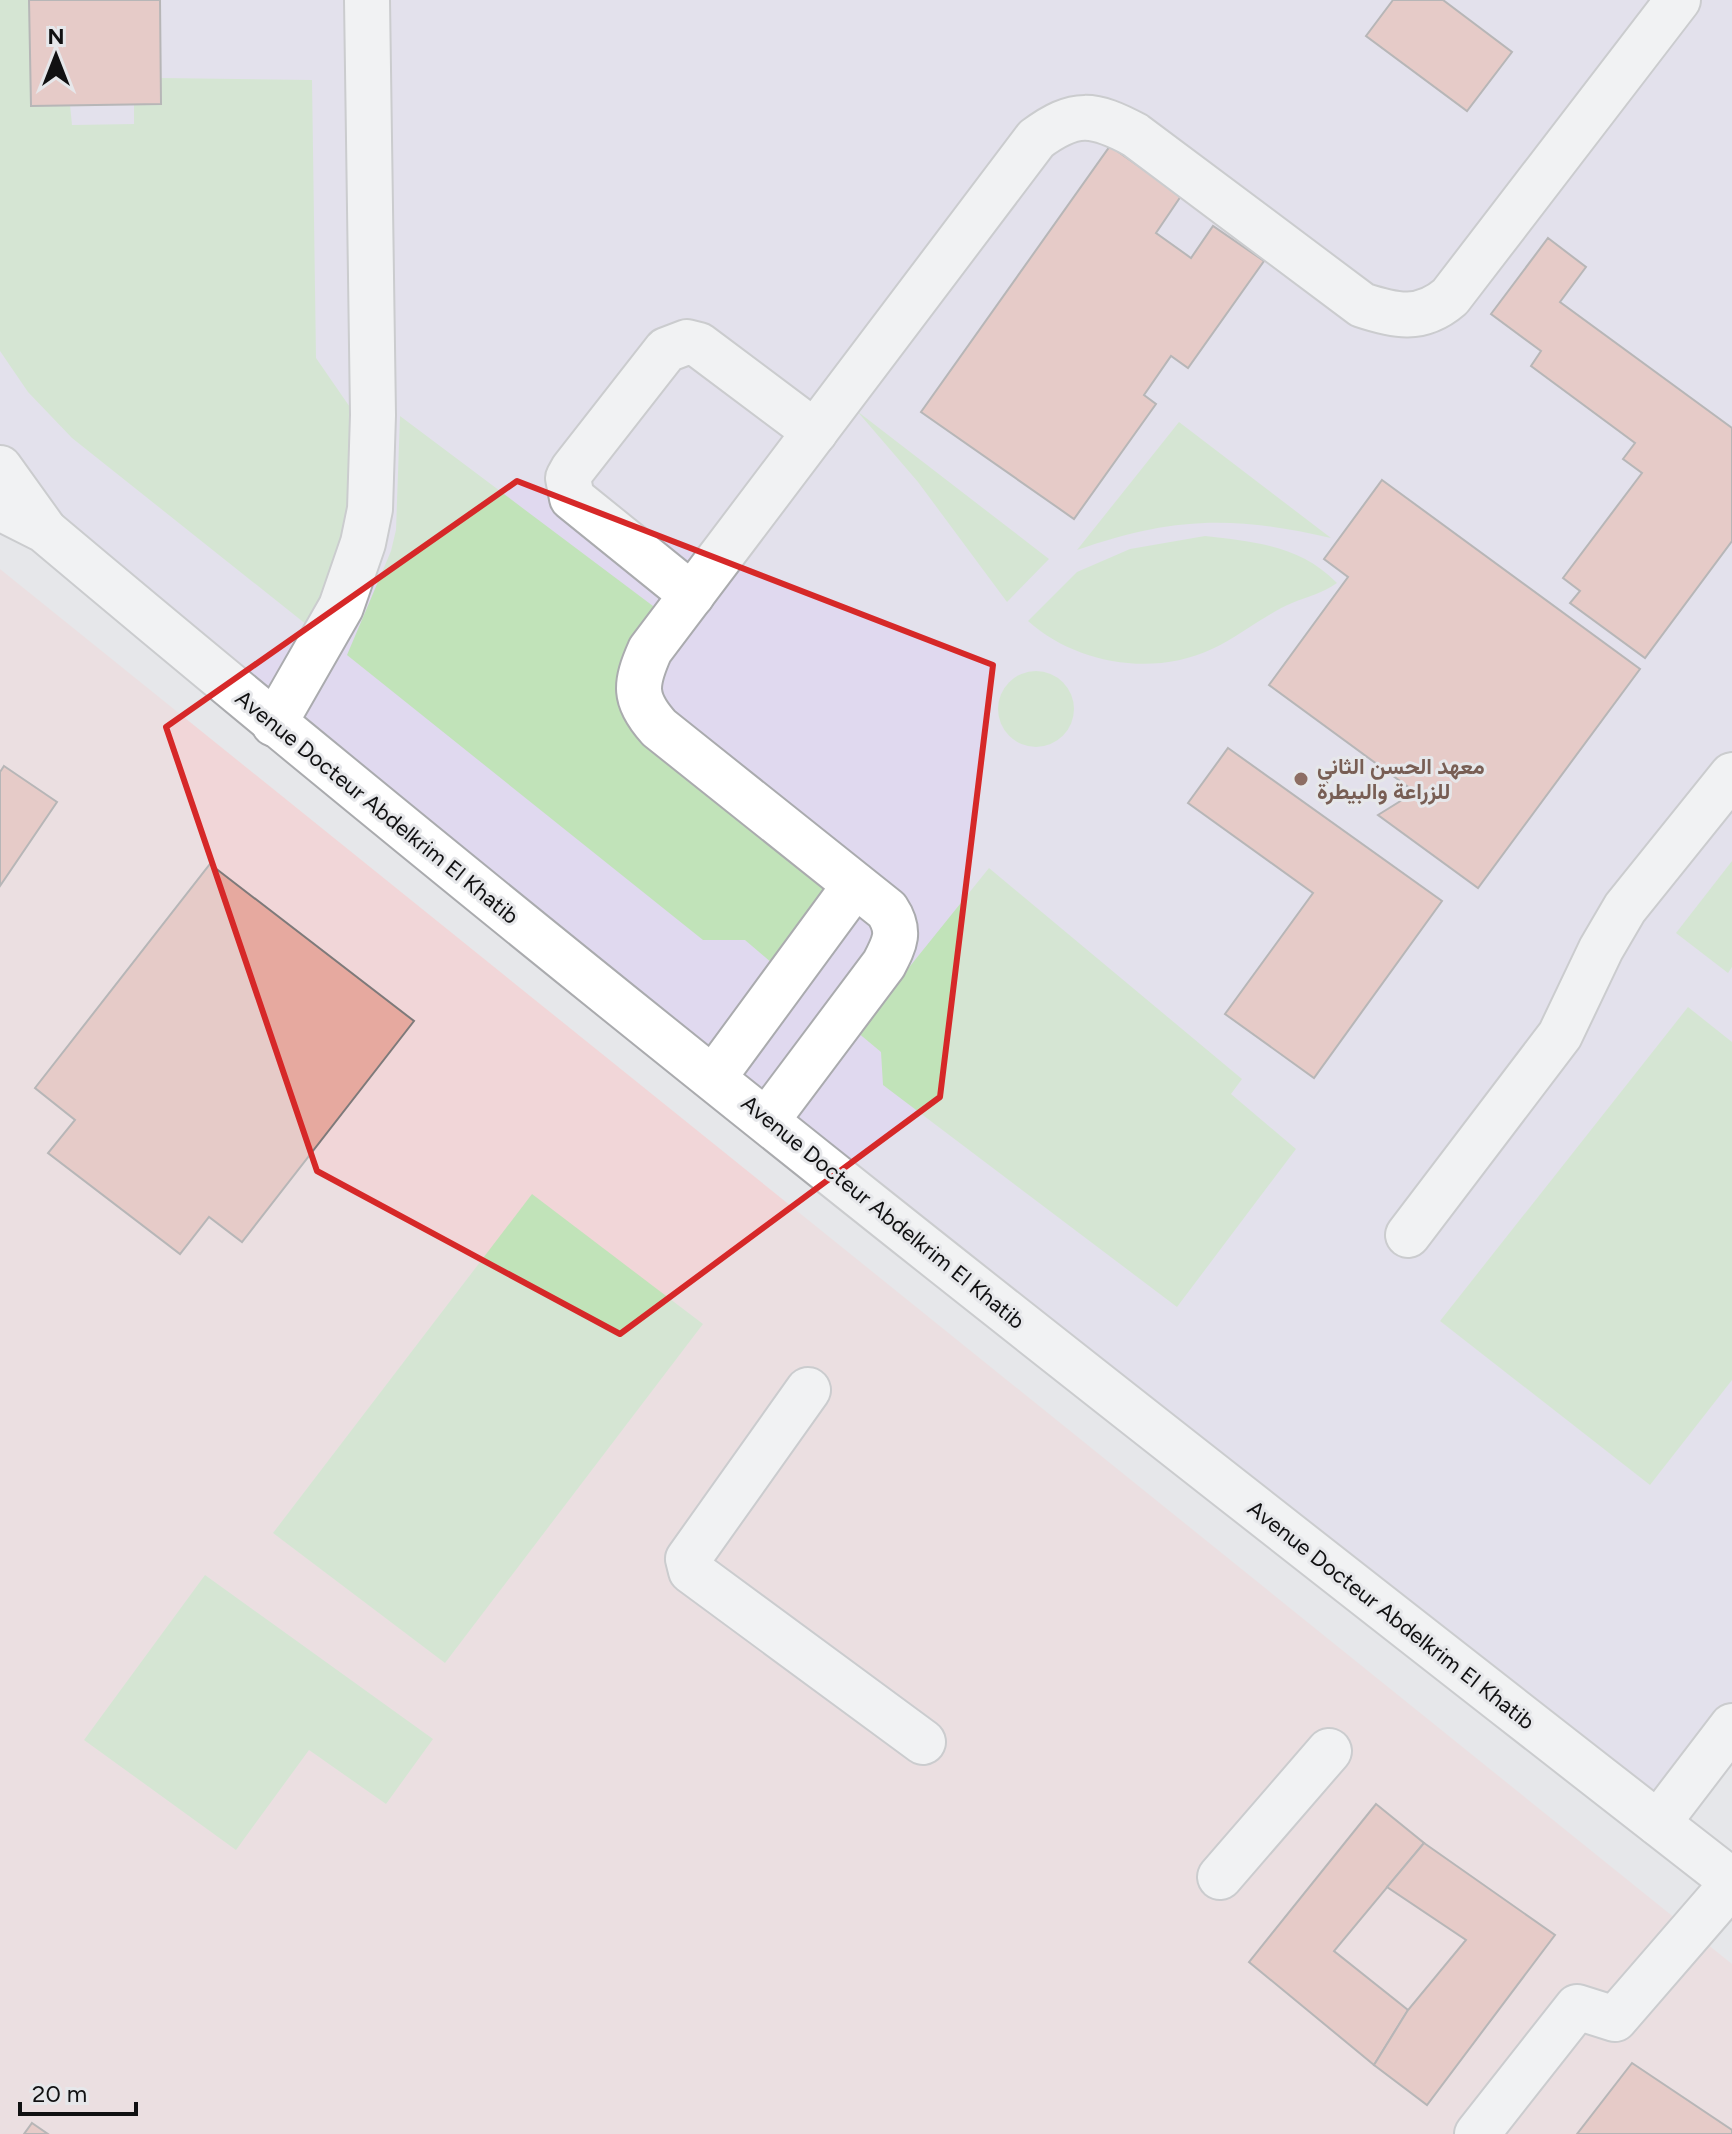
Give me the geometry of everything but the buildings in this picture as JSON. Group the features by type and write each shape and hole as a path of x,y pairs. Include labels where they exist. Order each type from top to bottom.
{"street":[{"path":"274,724 341,607 363,543 370,509 373,415 367,0"},
{"path":"767,1120 884,964 896,942 897,930 887,910 659,728 643,710 638,693 641,671 650,650 1036,139 1068,120 1085,117 1105,119 1135,135 1362,305 1391,314 1417,316 1435,310 1450,297 1678,0"},
{"path":"692,595 572,498 568,478 573,469 666,350 687,342 699,345 815,432"},
{"path":"0,468 44,530"},
{"path":"0,508 44,530"},
{"name":"Avenue Docteur Abdelkrim El Khatib","path":"44,530 274,724 767,1120 1368,1599 1732,1882"},
{"path":"1408,1235 1560,1035 1601,949 1625,908 1732,775"},
{"path":"714,1077 855,885"},
{"path":"808,1390 688,1559 691,1571 923,1742"},
{"path":"1658,1823 1732,1726"},
{"path":"1220,1877 1329,1751"},
{"path":"1477,2134 1577,2007 1615,2019 1732,1882"}],"highlighted area":[{"path":"517,481 993,665 940,1097 620,1334 317,1171 166,727"}],"shaded area":[{"name":"معهد الحسن الثاني للزراعة والبيطرة","path":"0,0 1732,0 1732,1722 1658,1823 0,483"},
{"path":"0,569 1732,1964 1732,2134 0,2134"}],"green space":[{"path":"0,0 29,0 70,105 72,125 134,124 134,104 161,104 161,78 312,80 316,358 354,413 350,550 307,625 72,438 28,392 0,351"},
{"path":"857,411 1049,559 1007,602 918,482"},
{"path":"400,416 661,612 624,664 825,882 823,895 772,963 745,940 703,940 347,655 391,551 396,530"},
{"path":"1179,422 1331,538 1263,526 1202,523 1143,531 1077,550"},
{"path":"1205,536 1259,543 1292,553 1323,570 1337,583 1282,608 1212,649 1189,658 1165,662 1116,662 1092,656 1047,636 1028,621 1077,572 1130,549"},
{"path":"1036,671 1050,674 1063,682 1071,695 1074,709 1071,723 1063,736 1050,744 1036,747 1022,744 1009,736 1001,723 998,709 1001,695 1009,682 1022,674"},
{"path":"1732,861 1732,967 1728,973 1676,933"},
{"path":"989,868 1242,1079 1231,1094 1296,1149 1177,1307 883,1085 881,1052 857,1032"},
{"path":"1688,1007 1732,1042 1732,1380 1650,1485 1440,1321"},
{"path":"532,1194 703,1324 445,1663 273,1533"},
{"path":"205,1575 433,1739 386,1804 309,1750 236,1850 84,1740"}],"place":[{"name":"معهد الحسن الثاني للزراعة والبيطرة","path":"1301,779"}]}
